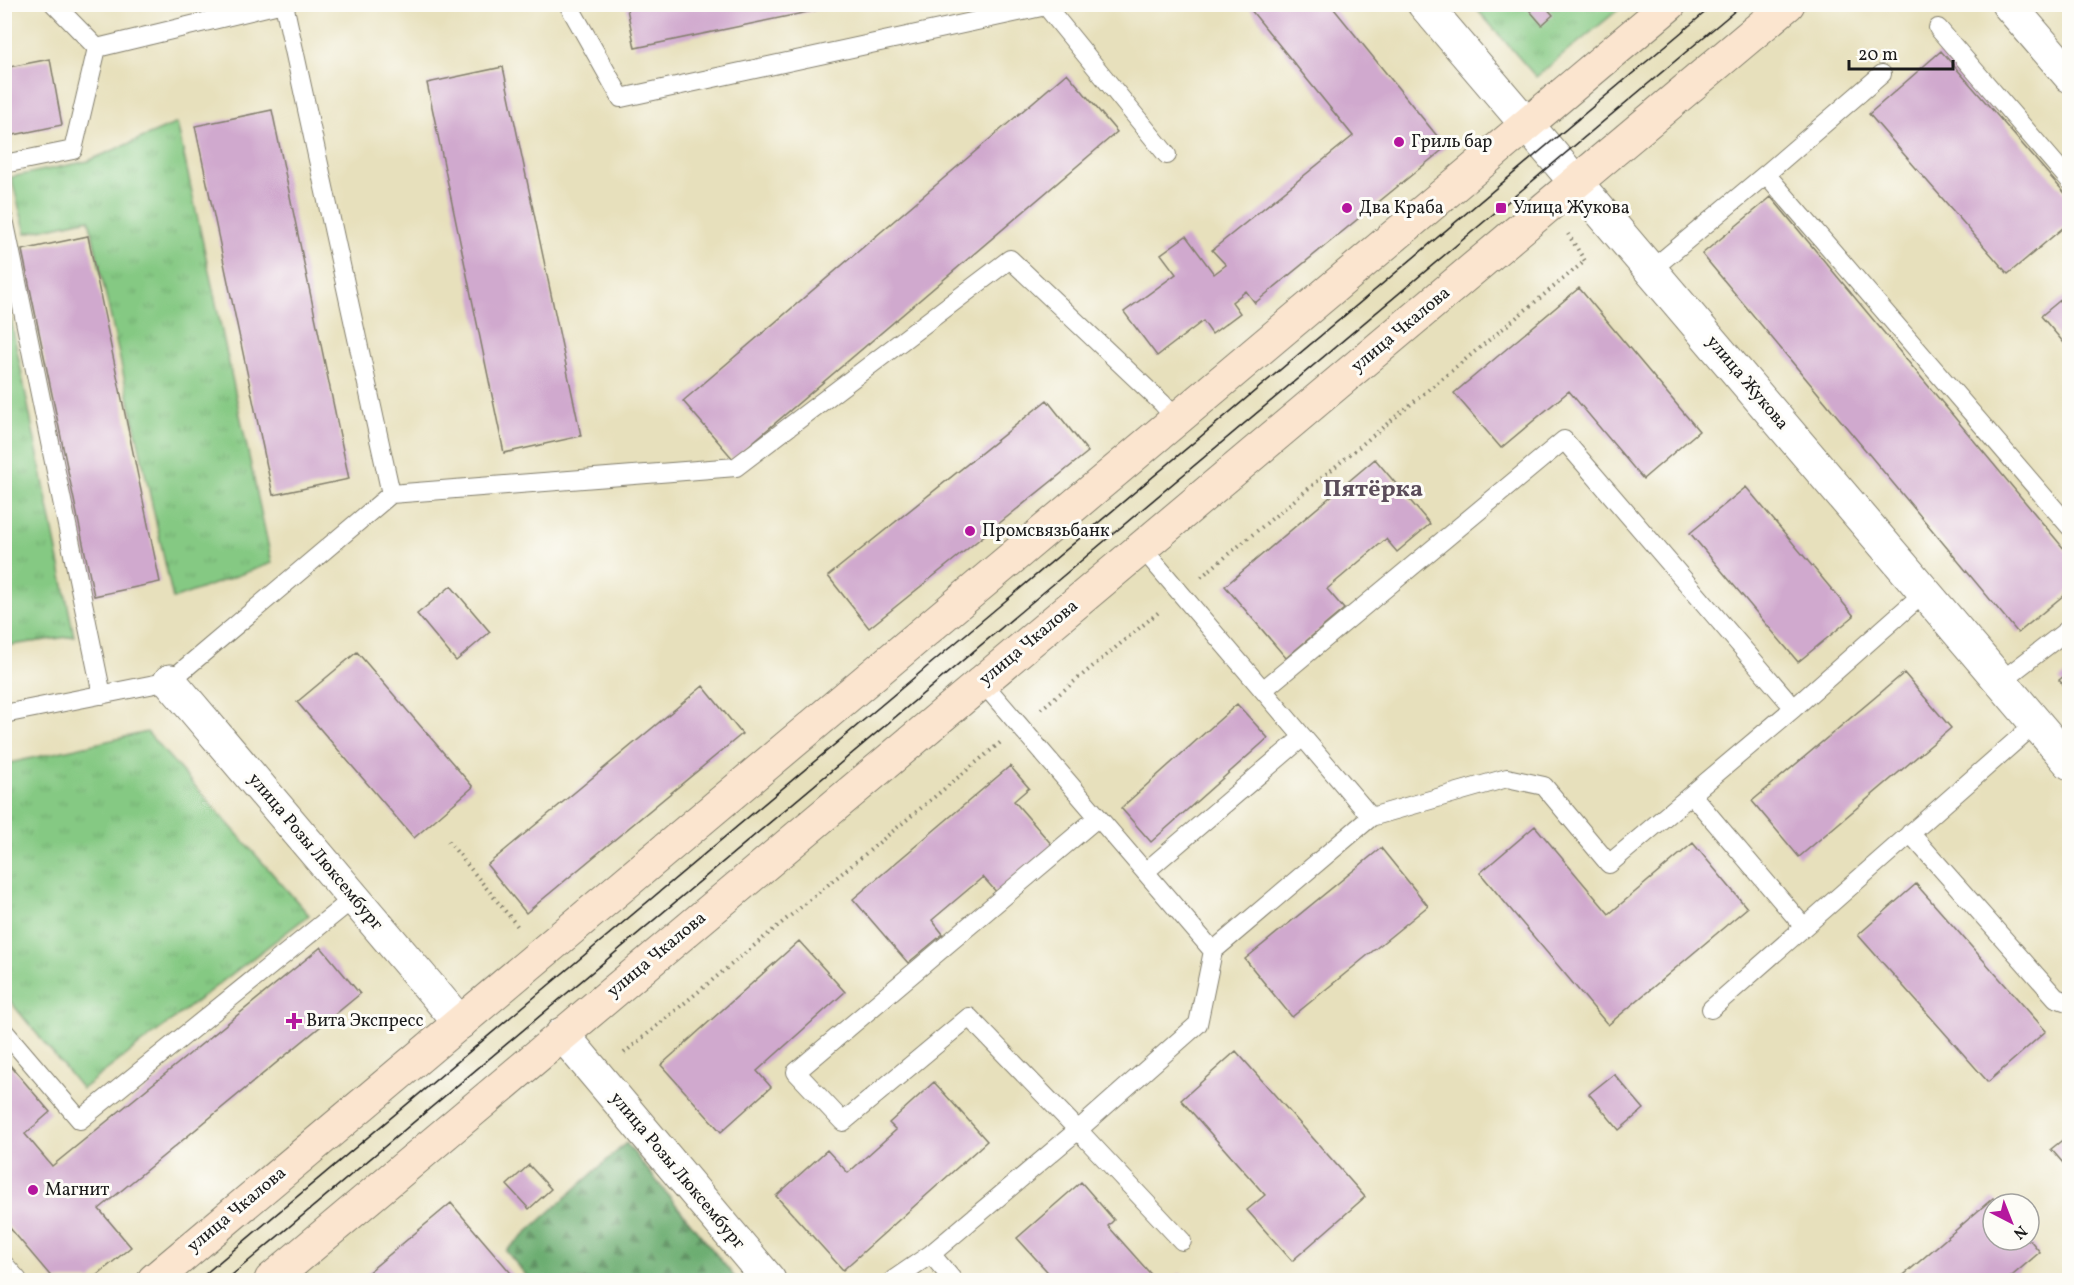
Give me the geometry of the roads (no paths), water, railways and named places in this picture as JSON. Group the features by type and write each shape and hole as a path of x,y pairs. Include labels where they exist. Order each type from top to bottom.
{"main road":[{"name":"улица Чкалова","path":"154,1281 1670,4"},
{"name":"улица Чкалова","path":"271,1281 1788,4"}],"street":[{"name":"улица Жукова","path":"1424,4 2070,763"},
{"path":"2008,4 2070,76"},
{"name":"улица Розы Люксембург","path":"170,681 460,1023"},
{"name":"улица Розы Люксембург","path":"562,1035 768,1281"}],"lane":[{"path":"54,4 96,48"},
{"path":"96,48 279,4"},
{"path":"284,4 391,494"},
{"path":"568,4 621,98 1025,8 1046,6 1167,155"},
{"path":"1938,28 2070,181"},
{"path":"4,164 74,150 96,48"},
{"path":"1651,270 1882,74"},
{"path":"1766,174 2070,527"},
{"path":"4,219 102,695"},
{"path":"4,714 170,681 391,494 736,467 1010,259 1162,403 1176,419"},
{"path":"1263,690 1564,440 1794,708"},
{"path":"1142,548 1371,817"},
{"path":"893,1281 931,1254 1078,1130 1198,1024 1213,951 1371,817 1507,778 1544,786 1609,864 1794,708 1925,592"},
{"path":"2000,682 2070,628"},
{"path":"982,682 1213,951"},
{"path":"1711,1009 2036,723"},
{"path":"1145,872 1303,737"},
{"path":"1692,795 1804,927"},
{"path":"1098,817 796,1072 843,1122 969,1017 1182,1241"},
{"path":"1910,833 2056,998 2070,1003"},
{"path":"4,1031 80,1120 354,898"},
{"path":"931,1254 953,1281"},
{"path":"4,1264 18,1281"}],"tram line":[{"path":"198,1280 1715,4"},
{"path":"226,1280 1743,4"}],"place":[{"name":"Гриль бар","path":"1399,142"},
{"name":"Два Краба","path":"1347,208"},
{"name":"Улица Жукова","path":"1501,208"},
{"name":"Промсвязьбанк","path":"970,531"},
{"name":"Вита Экспресс","path":"294,1021"},
{"name":"Магнит","path":"33,1190"}],"district":[{"name":"Пятёрка","path":"1373,490"}]}
